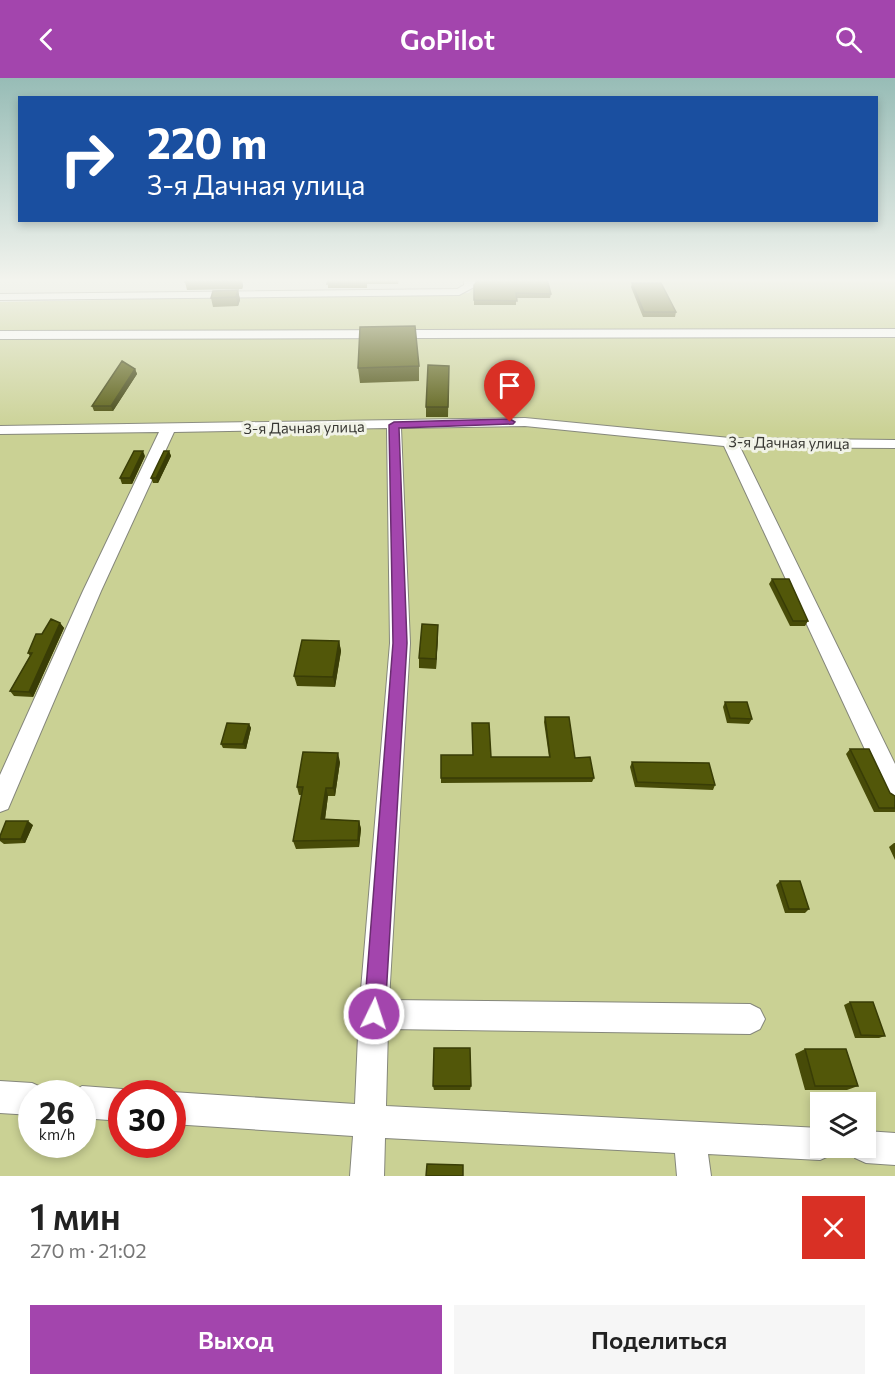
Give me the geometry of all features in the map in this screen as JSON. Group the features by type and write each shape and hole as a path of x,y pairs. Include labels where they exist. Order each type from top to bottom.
{"street":[{"path":"0,335 895,333"},
{"name":"3-я Дачная улица","path":"0,430 537,423 730,442 895,444"},
{"path":"367,1176 374,1014 400,643 394,425"},
{"path":"0,801 92,591 168,429"},
{"path":"730,442 895,789"},
{"path":"374,1014 750,1019"},
{"path":"0,1097 18,1098"},
{"path":"186,1109 370,1121 810,1143"},
{"path":"689,1136 694,1176"},
{"path":"876,1148 895,1149"}],"green space":[{"path":"0,330 895,330 895,1176 0,1176"}],"building":[{"path":"360,330 415,330 419,366 358,368"},
{"path":"122,361 135,369 111,406 92,406"},
{"path":"428,365 449,366 448,407 426,407"},
{"path":"134,451 143,451 130,478 120,478"},
{"path":"164,451 169,451 156,478 151,478"},
{"path":"772,579 789,579 808,621 793,621"},
{"path":"51,619 60,623 29,692 10,691 32,653 28,653 36,634 42,634"},
{"path":"422,624 438,625 436,659 419,658"},
{"path":"302,640 339,641 333,677 294,676"},
{"path":"725,702 747,702 752,719 730,718"},
{"path":"545,717 569,717 575,758 590,757 594,778 441,778 441,755 473,755 472,723 489,723 491,757 550,757"},
{"path":"227,723 249,724 243,744 221,744"},
{"path":"850,749 869,749 890,793 895,796 895,808 879,808"},
{"path":"303,752 338,753 333,788 326,788 321,819 359,821 358,840 293,841 303,787 297,787"},
{"path":"632,762 709,763 715,785 637,782"},
{"path":"6,821 28,821 21,839 0,839"},
{"path":"780,881 800,881 809,909 789,909"},
{"path":"850,1002 873,1002 885,1036 861,1035"},
{"path":"434,1048 470,1048 471,1086 433,1086"},
{"path":"805,1049 846,1049 858,1086 815,1086"},
{"path":"427,1164 463,1165 463,1176 426,1176"}],"route":[{"path":"374,1014 400,643 394,425 510,422"}]}
